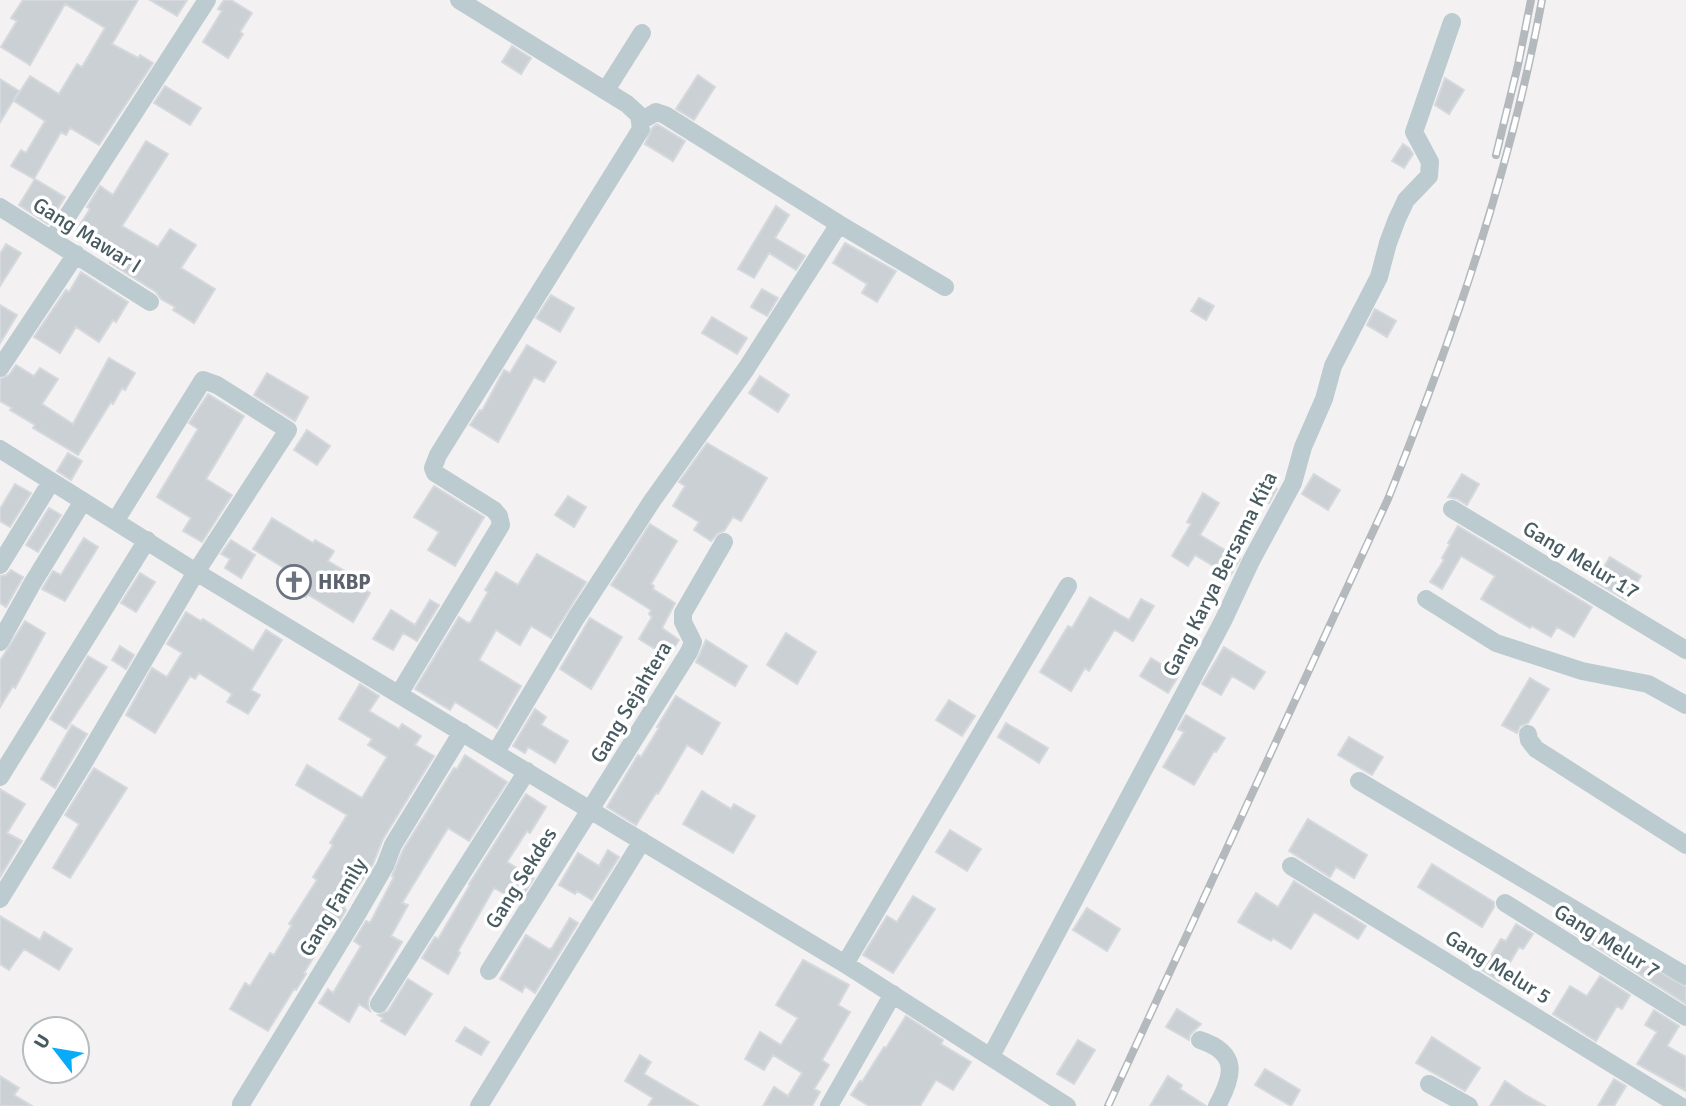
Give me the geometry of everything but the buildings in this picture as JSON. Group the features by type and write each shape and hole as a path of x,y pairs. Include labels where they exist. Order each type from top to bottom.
{"street":[{"path":"52,240 207,0"},
{"path":"399,694 501,525 494,510 435,473 433,468 438,455 641,129 639,115 628,104 459,0"},
{"name":"Gang Karya Bersama Kita","path":"991,1056 1223,621 1251,561 1293,483 1303,447 1324,398 1333,366 1379,277 1397,219 1406,200 1429,176 1430,162 1414,132 1452,22"},
{"path":"606,90 642,33"},
{"path":"641,121 656,112 665,115 945,287"},
{"name":"Gang Mawar I","path":"0,207 150,302"},
{"path":"496,752 576,618 652,501 746,369 839,224"},
{"path":"0,368 76,254"},
{"path":"0,898 196,572 288,430 217,385 203,380 116,520"},
{"path":"0,449 196,572 845,964 1062,1104"},
{"path":"0,565 51,482"},
{"path":"0,642 83,501"},
{"name":"Gang Melur 17","path":"1452,509 1686,650"},
{"path":"0,777 147,540"},
{"name":"Gang Sejahtera","path":"592,810 689,652 693,642 683,622 683,613 724,542"},
{"path":"845,964 1068,586"},
{"path":"1426,599 1496,643 1582,671 1648,684 1686,705"},
{"name":"Gang Family","path":"241,1104 356,916 385,866 393,845 462,732"},
{"path":"1528,734 1536,749 1686,845"},
{"path":"379,1003 527,771"},
{"path":"1359,781 1686,976"},
{"name":"Gang Sekdes","path":"489,971 592,810"},
{"path":"479,1106 642,841"},
{"name":"Gang Melur 5","path":"1292,866 1681,1106"},
{"name":"Gang Melur 7","path":"1505,903 1686,1017"},
{"path":"829,1106 893,994"},
{"path":"1200,1040 1223,1052 1230,1062 1230,1076 1217,1106"},
{"path":"1429,1084 1469,1106"}],"railway":[{"path":"1496,155 1531,0"},
{"path":"1108,1106 1388,499 1412,438 1457,315 1496,191 1514,128 1542,0"}],"place":[{"name":"HKBP","path":"294,582"}]}
